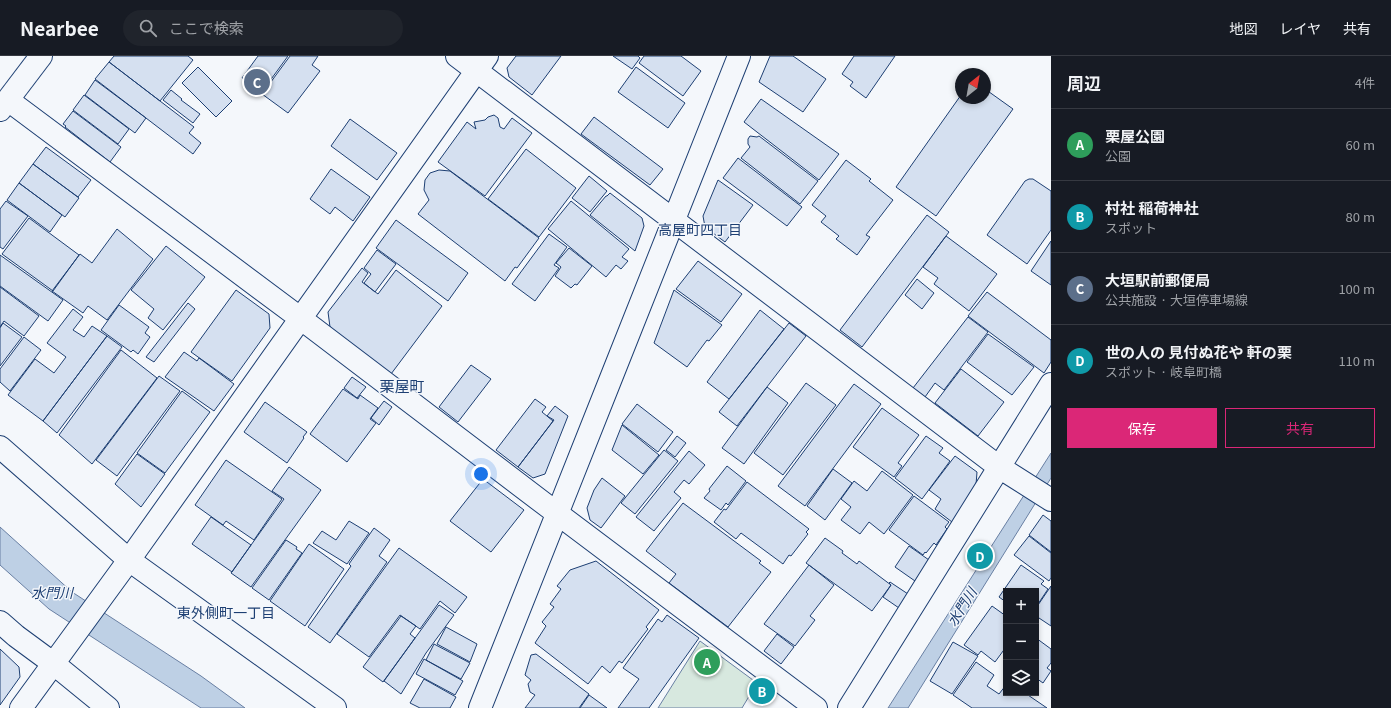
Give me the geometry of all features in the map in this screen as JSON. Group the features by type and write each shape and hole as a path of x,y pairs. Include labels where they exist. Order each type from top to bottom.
{"street":[{"path":"41,56 4,105 300,318 816,708"},
{"path":"457,56 482,63 674,221 999,467 1051,500"},
{"path":"480,708 556,512 739,56"},
{"path":"21,708 129,560 482,63"},
{"path":"849,708 1051,384"},
{"path":"0,447 129,560 335,708"},
{"path":"0,622 108,708"}],"shaded area":[{"path":"700,641 757,683 742,708 658,708"}],"water":[{"name":"水門川","path":"1051,453 1051,478 908,708 888,708"},
{"name":"水門川","path":"0,527 72,592 201,676 245,708 201,708 49,609 0,565"}],"building":[{"path":"114,56 188,56 193,60 160,101 109,62"},
{"path":"258,56 288,56 261,93 242,78"},
{"path":"290,56 318,56 312,65 320,71 288,113 262,94"},
{"path":"516,56 561,56 532,95 509,77 507,68"},
{"path":"613,56 638,56 640,58 632,69"},
{"path":"644,56 681,56 701,71 683,96 639,63"},
{"path":"770,56 793,56 826,79 803,112 759,82"},
{"path":"854,56 895,56 866,98 850,86 853,82 842,74"},
{"path":"109,62 194,127 189,133 201,143 193,154 95,79"},
{"path":"198,67 232,101 216,117 182,83"},
{"path":"636,67 685,103 668,128 618,92"},
{"path":"95,80 146,118 135,133 85,95"},
{"path":"171,90 182,99 181,100 200,114 193,123 163,100"},
{"path":"991,93 1013,109 936,216 896,187 955,103 991,104"},
{"path":"84,95 129,129 118,144 73,110"},
{"path":"761,99 839,154 819,180 744,122"},
{"path":"73,111 121,147 110,162 65,127 66,126 63,124"},
{"path":"494,115 498,118 500,127 504,129 512,118 532,133 485,196 438,162 467,122 476,129 474,122 485,120"},
{"path":"594,117 663,169 650,185 581,134"},
{"path":"350,119 397,153 377,180 331,146"},
{"path":"750,136 759,136 818,181 800,204 741,158 750,147 748,144 748,139"},
{"path":"46,147 91,180 78,197 33,164"},
{"path":"526,149 576,188 539,237 488,199"},
{"path":"738,158 802,207 787,226 723,178"},
{"path":"846,160 871,179 869,181 893,200 866,235 870,237 857,255 836,239 839,236 821,222 826,216 812,205"},
{"path":"33,164 79,198 65,217 19,183"},
{"path":"331,169 370,197 353,221 335,207 330,214 310,199"},
{"path":"439,170 450,171 539,238 517,268 515,267 505,281 418,214 429,200 424,190 425,180 430,173"},
{"path":"589,176 607,191 590,212 572,198"},
{"path":"1033,179 1051,191 1051,230 1027,264 987,235 1025,181"},
{"path":"718,180 753,205 725,242 705,227 703,216"},
{"path":"19,183 62,215 50,232 7,200"},
{"path":"610,193 642,218 644,226 635,251 590,215"},
{"path":"6,201 28,216 3,249 0,247 0,209"},
{"path":"571,201 629,249 622,257 628,261 621,269 616,265 606,277 548,229"},
{"path":"927,215 949,232 862,347 840,330"},
{"path":"29,218 79,255 53,291 2,254"},
{"path":"396,220 468,273 448,301 376,248"},
{"path":"117,229 153,259 107,320 88,306 83,313 52,291 80,254 92,263"},
{"path":"549,234 567,247 554,265 559,268 535,301 512,284"},
{"path":"946,236 997,274 969,311 934,284 938,278 923,267"},
{"path":"1051,241 1051,285 1031,271"},
{"path":"166,246 205,277 163,330 148,318 154,309 131,290"},
{"path":"569,248 592,266 577,285 575,284 571,288 555,276 561,267 556,263"},
{"path":"377,250 396,264 375,292 364,283 371,274 364,268"},
{"path":"0,255 63,300 48,321 0,286"},
{"path":"698,261 742,294 721,322 676,289"},
{"path":"362,268 368,273 362,282 378,294 396,270 442,306 391,374 330,327 328,312"},
{"path":"917,279 934,293 922,309 905,295"},
{"path":"0,287 39,316 24,336 4,321 0,327"},
{"path":"236,290 269,314 270,328 232,381 191,352"},
{"path":"674,290 722,325 709,341 707,340 687,367 654,343"},
{"path":"987,292 1051,340 1051,362 1044,373 968,316"},
{"path":"188,303 195,309 154,362 146,357"},
{"path":"119,305 149,327 145,333 150,337 138,354 133,350 131,352 101,330"},
{"path":"73,309 83,317 73,330 84,337 92,326 107,336 43,421 8,395 35,359 54,373 66,357 47,343"},
{"path":"760,310 784,329 729,399 707,382"},
{"path":"968,317 988,332 944,390 935,383 925,397 913,388"},
{"path":"3,323 22,337 0,366 0,328"},
{"path":"789,323 806,336 737,426 719,412"},
{"path":"988,334 1034,367 1012,395 967,362"},
{"path":"107,336 122,347 57,433 43,421"},
{"path":"24,337 41,350 10,391 0,382 0,369"},
{"path":"121,350 157,378 92,464 59,435"},
{"path":"184,352 197,361 199,358 234,384 214,411 165,377"},
{"path":"471,365 491,379 458,422 439,407"},
{"path":"961,369 1004,402 978,436 935,403"},
{"path":"159,376 180,391 117,476 96,460"},
{"path":"352,377 366,387 357,398 344,388"},
{"path":"806,383 836,405 783,475 754,453"},
{"path":"854,384 881,404 805,506 778,486"},
{"path":"767,387 788,403 744,464 722,448"},
{"path":"343,389 358,399 360,395 378,408 370,419 376,423 347,462 310,434"},
{"path":"182,391 210,412 165,473 137,453"},
{"path":"535,399 546,407 542,412 553,421 518,467 496,450"},
{"path":"384,401 392,407 379,425 371,418"},
{"path":"265,402 307,432 287,463 244,432"},
{"path":"637,404 673,432 658,452 622,424"},
{"path":"555,406 568,416 545,474 533,478 518,467 554,420 547,416"},
{"path":"882,408 919,435 898,463 902,466 894,477 853,447"},
{"path":"622,425 659,455 643,474 612,450"},
{"path":"677,436 686,443 675,457 666,450"},
{"path":"926,436 943,448 939,453 950,461 922,499 895,478"},
{"path":"664,450 678,461 635,514 621,503"},
{"path":"689,451 705,465 689,484 684,480 674,492 681,498 654,531 636,517"},
{"path":"137,454 165,474 141,507 115,484"},
{"path":"955,456 977,472 976,485 952,522 935,509 941,499 929,490"},
{"path":"226,460 282,499 254,540 226,521 223,525 195,505"},
{"path":"727,466 746,481 728,505 726,503 721,510 704,498"},
{"path":"289,467 321,490 251,587 231,573 284,499 272,491"},
{"path":"833,469 852,483 825,520 807,506"},
{"path":"882,471 913,495 884,534 869,522 860,534 841,520 851,507 841,499 854,481 867,491"},
{"path":"602,478 625,496 601,528 590,520 587,508 594,490"},
{"path":"483,479 524,510 491,552 450,521"},
{"path":"747,482 809,529 806,532 808,534 783,564 741,533 736,539 714,522 724,509 726,510"},
{"path":"914,496 949,522 945,527 947,529 936,545 934,543 923,555 889,530"},
{"path":"683,503 761,561 759,563 771,572 728,627 669,583 676,574 646,551"},
{"path":"1043,515 1051,521 1051,552 1029,535"},
{"path":"211,517 251,545 232,572 192,544"},
{"path":"349,521 369,533 347,564 313,543 322,531 336,540"},
{"path":"374,528 390,540 379,556 387,562 330,643 308,627 351,566 349,564"},
{"path":"1029,536 1051,553 1051,578 1049,581 1014,555"},
{"path":"825,538 843,551 842,553 857,564 859,561 891,585 872,611 806,563"},
{"path":"286,540 297,547 296,549 302,553 269,600 252,588"},
{"path":"309,544 344,569 305,626 270,601"},
{"path":"909,546 929,560 915,581 895,567"},
{"path":"399,548 467,597 455,613 440,601 420,629 400,615 369,657 337,634"},
{"path":"596,561 659,610 646,627 648,629 622,663 619,661 610,673 602,666 588,684 535,643 546,626 542,622 554,607 550,604 561,589 557,586 570,570"},
{"path":"809,565 834,585 810,616 815,620 795,646 764,624"},
{"path":"1021,565 1044,581 1041,584 1048,589 1039,602 1039,588 1005,588"},
{"path":"890,582 908,594 899,608 883,597 891,585 889,583"},
{"path":"1051,586 1051,626 1039,618 1039,604"},
{"path":"1003,591 1003,600 999,597"},
{"path":"439,605 454,615 426,653 401,694 384,681"},
{"path":"992,606 1003,614 1003,651 995,662 981,651 978,655 964,645"},
{"path":"667,615 699,638 649,708 618,708 639,679 623,668 658,619 662,622"},
{"path":"401,616 416,626 410,634 415,638 383,682 363,667"},
{"path":"446,627 477,644 470,662 437,644"},
{"path":"777,634 794,647 781,664 764,651"},
{"path":"1039,640 1051,649 1051,663 1047,668 1051,671 1043,683 1039,680"},
{"path":"953,642 978,656 952,694 930,681"},
{"path":"434,644 470,663 461,679 426,660"},
{"path":"0,649 19,667 20,677 0,705"},
{"path":"536,654 589,694 579,708 525,708 535,695 530,692 528,684 531,680 525,675 531,655"},
{"path":"424,659 463,681 455,695 416,674"},
{"path":"976,662 994,675 987,686 999,694 1003,689 1003,696 1029,696 1047,708 972,708 953,695"},
{"path":"424,679 456,697 450,708 420,708 410,703"},
{"path":"589,695 607,708 580,708"}],"place":[{"name":"大垣駅前郵便局","path":"257,82"},
{"name":"世の人の 見付ぬ花や 軒の栗","path":"980,556"},
{"name":"栗屋公園","path":"707,662"},
{"name":"村社 稲荷神社","path":"762,691"}],"district":[{"name":"高屋町四丁目","path":"700,230"},
{"name":"栗屋町","path":"402,387"},
{"name":"東外側町一丁目","path":"226,613"}]}
